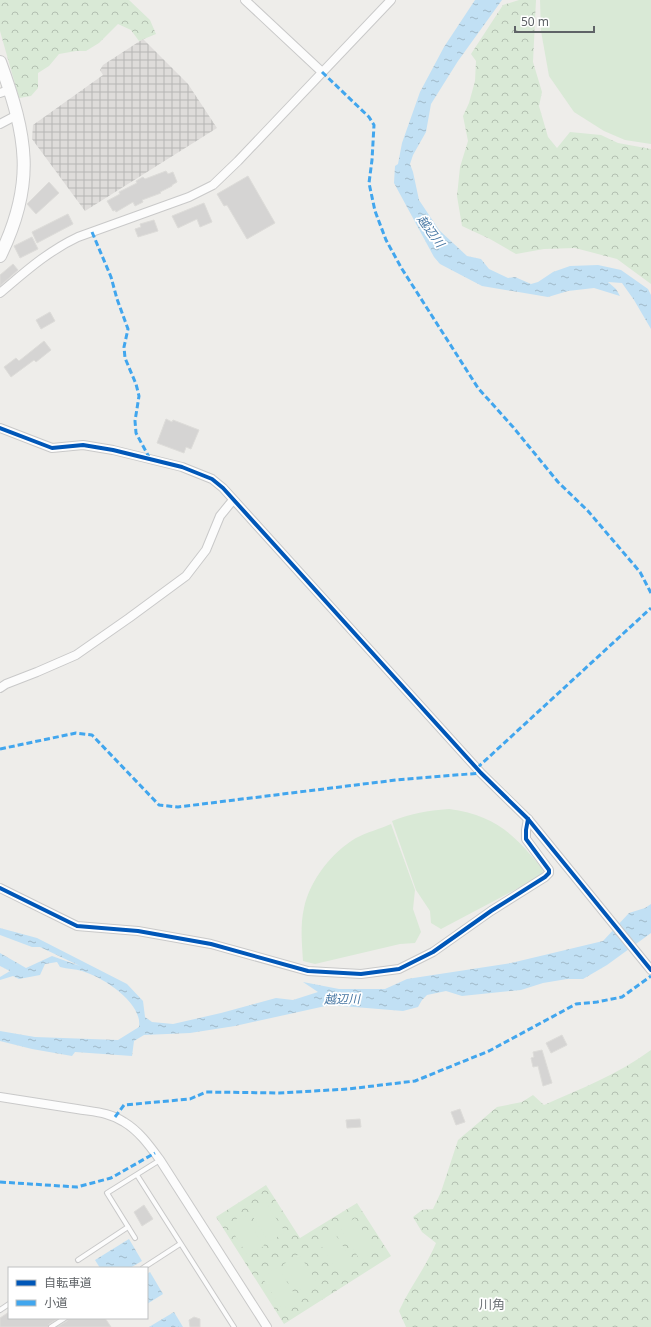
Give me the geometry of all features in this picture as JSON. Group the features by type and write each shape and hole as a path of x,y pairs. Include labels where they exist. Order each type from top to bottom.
{"main road":[{"path":"0,62 5,92 17,115 22,135 24,155 22,190 12,232 0,256"}],"street":[{"path":"245,0 322,72"},
{"path":"0,293 47,254 61,245 78,237 188,197 213,185 238,161 391,0"},
{"path":"0,124 17,115"},
{"path":"0,428 52,448 83,445 113,450 182,467 212,479 223,488 481,773 528,819 649,967"},
{"path":"0,688 6,684 76,655 186,576 206,550 220,516 233,500"},
{"path":"0,888 77,926 138,931 211,944 308,971 361,974 369,973 399,969 433,952 491,911 545,877 549,870 526,839 528,819"},
{"path":"0,1097 96,1111 123,1121 145,1140 160,1160 267,1327"}],"lane":[{"path":"135,1238 107,1193 160,1160"},
{"path":"137,1175 233,1327"},
{"path":"78,1260 128,1228"},
{"path":"145,1267 180,1244"},
{"path":"51,1327 63,1319"}],"shaded area":[{"path":"143,39 188,84 217,128 85,211 32,139 33,125 103,75 100,70 103,65"}],"green space":[{"path":"0,0 129,0 150,20 156,34 139,41 131,30 118,24 99,43 86,51 59,54 49,66 38,73 38,88 31,96 19,98 0,31"},
{"path":"519,0 536,0 533,62 542,92 539,106 548,137 557,148 570,132 601,135 618,143 651,149 651,284 617,259 575,248 544,249 516,254 490,239 462,226 457,196 460,167 468,141 463,116 469,103 475,81 476,61 471,54 503,5"},
{"path":"540,0 651,0 651,144 625,140 604,131 574,112 549,76 541,31"},
{"path":"449,809 465,812 491,821 521,844 543,871 541,876 441,929 431,923 430,911 416,890 392,821 420,813"},
{"path":"391,824 415,890 413,909 421,932 415,943 400,944 315,964 303,961 302,921 304,908 311,887 317,877 331,859 347,844 360,836"},
{"path":"651,1050 651,1327 406,1327 399,1311 436,1243 422,1232 413,1217 422,1210 433,1209 441,1192 458,1140 497,1107 522,1102 533,1095 544,1105 613,1074 639,1059"},
{"path":"266,1185 300,1238 357,1203 391,1256 284,1324 216,1217"},
{"path":"265,1201 285,1232 269,1242 249,1211"},
{"path":"244,1214 264,1246 248,1256 228,1224"},
{"path":"355,1218 375,1251 360,1260 340,1228"},
{"path":"334,1232 354,1264 339,1274 319,1242"},
{"path":"299,1254 319,1286 304,1295 284,1264"},
{"path":"278,1267 298,1300 282,1309 262,1277"}],"water":[{"name":"越辺川","path":"475,0 502,0 458,61 431,104 426,132 413,155 410,164 419,200 439,230 467,256 481,259 489,269 508,278 515,277 531,284 538,282 553,272 570,266 598,265 621,270 648,289 651,295 651,329 622,283 608,282 616,289 620,296 594,288 568,291 548,297 482,286 440,264 434,257 394,183 395,166 398,164 402,143 420,92 444,47"},
{"name":"越辺川","path":"651,904 651,933 607,965 583,979 567,979 543,983 521,990 462,996 446,991 427,995 418,1007 403,1011 330,1005 235,1026 190,1033 144,1035 134,1041 132,1056 75,1052 72,1056 32,1049 0,1041 0,1031 35,1037 118,1040 139,1027 139,1018 135,1009 128,1000 110,985 91,974 79,970 60,967 57,962 45,964 40,975 19,979 13,976 0,980 0,977 10,971 0,966 0,953 26,968 52,956 80,966 40,947 32,947 0,935 0,928 37,938 127,984 143,1001 145,1017 152,1022 173,1024 276,998 293,1000 318,992 303,982 339,989 385,989 407,979 511,963 603,941 629,913 645,908"},
{"path":"129,1239 142,1261 132,1267 99,1267 95,1260"},
{"path":"150,1272 163,1294 148,1303 148,1273"},
{"path":"174,1312 183,1327 149,1327"}],"building":[{"path":"166,171 168,174 173,172 177,182 172,186 160,192 161,193 142,200 143,202 135,206 133,202 116,212 115,210 113,211 107,201 120,194 119,192 137,183 136,181 143,177 145,179"},
{"path":"248,176 275,223 247,239 227,205 224,206 217,194"},
{"path":"49,182 59,193 36,214 27,204"},
{"path":"204,203 212,222 200,227 197,219 178,228 172,216"},
{"path":"68,214 73,224 37,243 32,232"},
{"path":"154,220 158,231 138,237 135,229 141,227 140,224"},
{"path":"32,237 38,249 20,258 14,246"},
{"path":"13,264 18,270 0,286 0,275"},
{"path":"50,312 55,321 41,329 36,320"},
{"path":"44,341 51,350 36,362 34,360 11,377 4,367 16,358 19,361"},
{"path":"166,419 172,422 173,420 199,430 191,449 186,447 184,453 157,443"},
{"path":"562,1035 567,1045 551,1053 546,1043"},
{"path":"542,1050 552,1083 543,1086 538,1066 533,1067 531,1058 534,1057 533,1052"},
{"path":"460,1109 465,1122 456,1125 451,1112"},
{"path":"360,1119 361,1127 347,1128 346,1120"},
{"path":"144,1205 153,1219 142,1226 134,1212"},
{"path":"8,1313 8,1319 57,1319 49,1324 48,1327 0,1327 0,1318"},
{"path":"194,1317 200,1319 200,1327 190,1327 189,1320"},
{"path":"68,1319 106,1319 111,1327 57,1327"}],"marked path":[{"path":"322,72 369,117 374,125 369,183 375,211 386,240 402,269 478,388 513,427 558,482 588,511 640,572 651,593"},
{"path":"92,232 111,277 128,329 124,347 125,358 136,384 139,396 135,421 136,433 150,459"},
{"path":"477,768 651,608"},
{"path":"0,749 76,733 92,735 159,805 178,807 396,780 481,773"},
{"path":"115,1117 124,1105 190,1099 206,1092 279,1093 348,1089 415,1081 489,1051 576,1004 622,997 651,976"},
{"path":"0,1182 77,1187 111,1178 155,1153"}],"cycle path":[{"path":"0,428 52,448 83,445 113,450 182,467 212,479 223,488 481,773 528,819 651,970"},
{"path":"0,888 77,926 138,931 211,944 308,971 361,974 399,969 433,952 491,911 545,877 549,873 549,870 526,839 528,819"}],"district":[{"name":"川角","path":"492,1304"}]}
